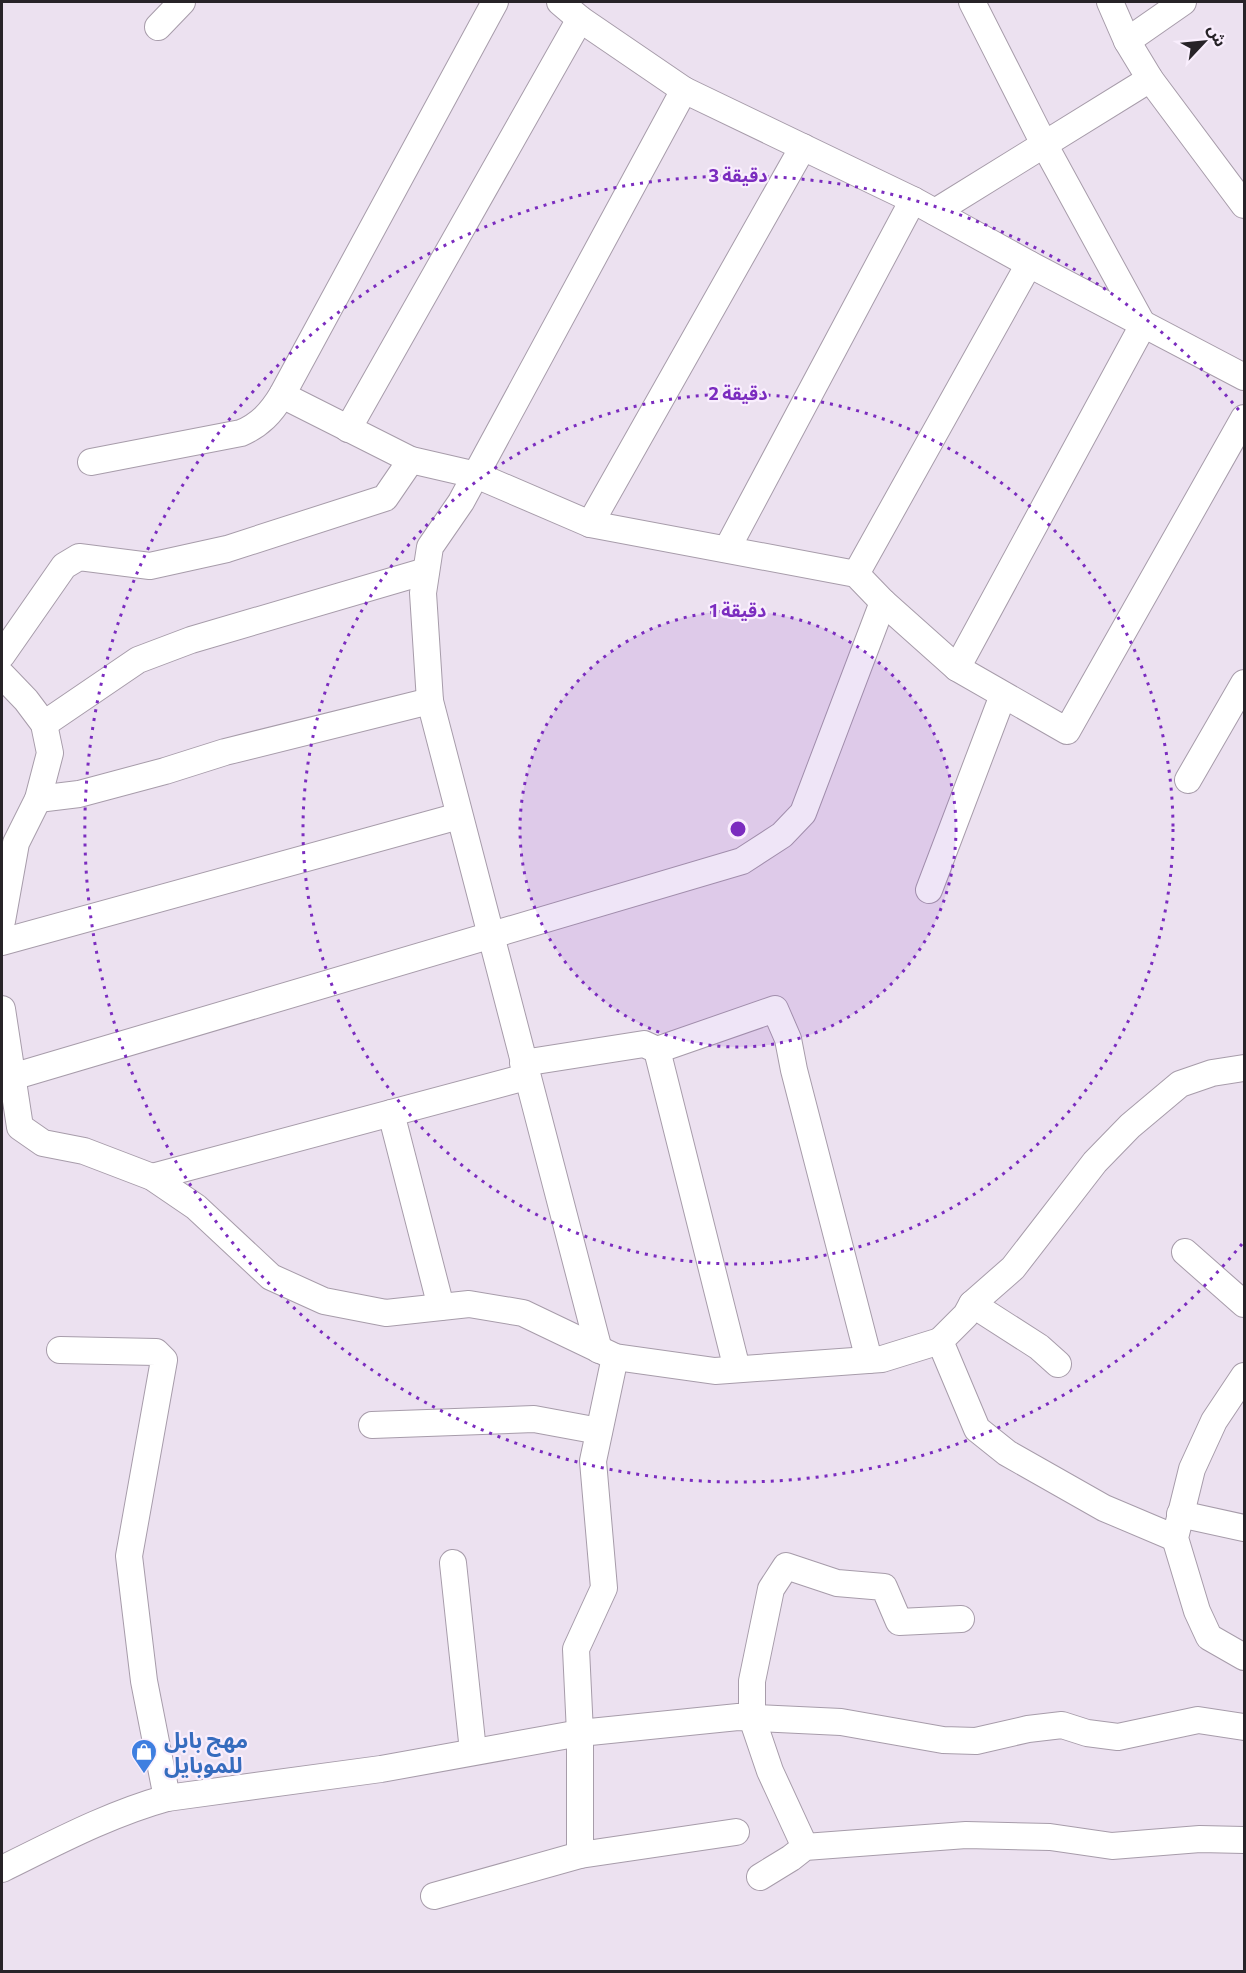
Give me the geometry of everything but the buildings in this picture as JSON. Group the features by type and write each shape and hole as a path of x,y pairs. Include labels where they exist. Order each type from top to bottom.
{"street":[{"path":"158,27 182,2"},
{"path":"91,462 241,433 256,426 272,411 495,2"},
{"path":"561,2 580,19 684,90 913,200 1143,325 1245,377"},
{"path":"972,2 1044,144 1143,325"},
{"path":"1110,2 1127,41 1150,80 1245,206"},
{"path":"1127,41 1183,2"},
{"path":"348,429 580,19"},
{"path":"935,212 1150,80"},
{"path":"580,1855 580,1733 576,1649 604,1588 593,1461 599,1431 607,1354 525,1070 430,701 423,593 430,547 461,502 684,90"},
{"path":"590,524 803,147"},
{"path":"727,549 913,200"},
{"path":"856,574 1029,264"},
{"path":"957,668 1143,325"},
{"path":"282,395 411,460 476,475 590,524 856,574 883,602 957,668 1067,732 1245,418"},
{"path":"2,656 64,566 79,557 150,567 227,549 385,498 411,460"},
{"path":"44,724 138,660 191,640 426,571"},
{"path":"12,1077 742,861 782,835 803,813 883,602"},
{"path":"2,675 26,700 44,724 50,753 38,799 9,840 2,921"},
{"path":"1188,780 1245,683"},
{"path":"929,890 1003,694"},
{"path":"38,799 88,792 225,752 430,701"},
{"path":"2,942 459,816"},
{"path":"2,1009 20,1127 43,1143 84,1151 152,1177 196,1207 271,1277 324,1301 386,1313 469,1304 523,1313 607,1354 715,1371 882,1359 940,1341 966,1315 972,1304 1013,1269 1095,1162 1130,1126 1180,1084 1212,1073 1245,1068"},
{"path":"152,1177 391,1113 525,1070 644,1044 657,1050 776,1009 788,1039 869,1360"},
{"path":"657,1050 737,1369"},
{"path":"391,1113 441,1307"},
{"path":"1185,1252 1245,1304"},
{"path":"972,1304 1039,1347 1058,1364"},
{"path":"940,1341 977,1429 1007,1453 1104,1508 1178,1526 1245,1528"},
{"path":"60,1350 156,1352 164,1360 129,1556 144,1681 167,1798"},
{"path":"1245,1376 1210,1431 1192,1469 1178,1526 1197,1611 1209,1637 1245,1657"},
{"path":"372,1425 534,1419 599,1431"},
{"path":"453,1563 473,1751"},
{"path":"805,1847 770,1771 752,1718 752,1681 771,1589 786,1566 837,1583 884,1587 899,1622 961,1619"},
{"path":"2,1869 86,1828 148,1803 167,1798 381,1769 580,1733 738,1717 841,1722 943,1740 965,1741 1062,1725 1087,1733 1118,1737 1198,1720 1245,1727"},
{"path":"434,1896 580,1855 736,1832"},
{"path":"760,1877 805,1847 966,1835 1050,1837 1112,1846 1200,1839 1245,1840"}],"place":[{"name":"مهج بابل للموبايل","path":"144,1775"}]}
